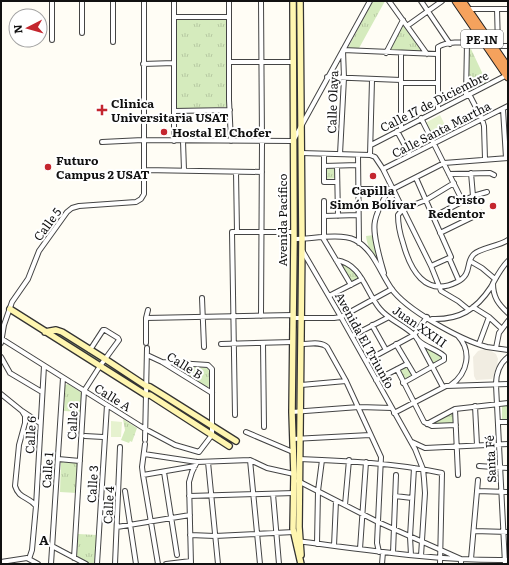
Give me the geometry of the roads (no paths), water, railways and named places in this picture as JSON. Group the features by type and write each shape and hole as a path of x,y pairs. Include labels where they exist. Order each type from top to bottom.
{"highway":[{"name":"PE-1N","path":"456,1 508,73"},
{"name":"PE-1N","path":"462,1 496,47 508,73"}],"street":[{"path":"52,1 52,40"},
{"path":"82,1 82,33"},
{"path":"113,1 113,42"},
{"name":"Calle 5","path":"1,341 4,325 12,302 28,279 39,251 67,212 72,208 79,206 136,202 141,199 144,194 144,1"},
{"path":"174,1 174,141"},
{"path":"229,1 231,141"},
{"path":"261,1 261,316"},
{"name":"Avenida Pacífico","path":"293,1 294,239 292,412 294,459 294,532 298,542"},
{"name":"Avenida Pacífico","path":"298,542 302,250 300,1"},
{"path":"102,142 143,140 293,141 370,1"},
{"path":"390,1 427,54"},
{"path":"421,1 450,44"},
{"path":"407,26 442,1"},
{"path":"498,9 496,47 508,46"},
{"path":"468,10 508,9"},
{"path":"174,17 229,17"},
{"path":"386,53 403,20"},
{"path":"467,43 468,94 482,119 484,126 485,159"},
{"path":"438,109 438,47 442,44 485,43"},
{"path":"343,50 437,54"},
{"name":"Calle Olaya","path":"340,154 344,78 343,50"},
{"path":"401,128 402,53"},
{"path":"229,62 294,62"},
{"path":"143,64 174,63"},
{"name":"Calle 17 de Diciembre","path":"371,145 508,73"},
{"path":"327,77 438,83"},
{"path":"370,154 372,80"},
{"name":"Calle Santa Martha","path":"383,169 508,106"},
{"path":"358,189 391,189 444,163 507,158 503,109"},
{"path":"174,111 230,110"},
{"path":"421,118 463,202"},
{"path":"397,131 410,155"},
{"path":"183,141 184,170"},
{"path":"301,153 370,154 376,157 431,266 441,291 471,309 489,317 502,329"},
{"path":"324,154 324,182 337,182"},
{"path":"358,154 359,243"},
{"path":"324,166 358,165"},
{"path":"337,166 338,216"},
{"path":"144,170 262,172"},
{"path":"236,172 236,232"},
{"path":"471,173 473,196"},
{"path":"449,174 490,173 494,175"},
{"path":"416,178 459,281"},
{"path":"454,184 426,200 403,210 398,215 409,262 417,275 422,280 440,287 447,286 459,281 467,273 471,257 476,253 508,240"},
{"path":"387,282 374,224 377,213 391,189"},
{"path":"433,217 473,196 488,192"},
{"path":"324,201 323,238 351,285"},
{"path":"440,233 481,213"},
{"path":"324,216 358,215"},
{"path":"235,415 232,232 294,232"},
{"path":"294,239 353,239 371,255 392,289 408,304 428,318 456,334 479,344 508,350"},
{"name":"Avenida El Triunfo","path":"302,250 341,316 410,440 422,469 425,493 422,556"},
{"path":"431,266 450,257"},
{"name":"Juan XXIII","path":"336,260 350,264 362,279 373,300 388,317 414,335 418,340 441,353 445,358 444,360 432,367"},
{"path":"470,261 482,268 494,281 494,296 497,302 508,314"},
{"path":"428,318 454,318 471,309 480,301 503,266 508,261"},
{"path":"503,266 508,270"},
{"path":"329,296 362,279"},
{"path":"146,318 203,316 293,316 301,318 334,318 373,300 392,289"},
{"path":"202,298 204,347"},
{"path":"10,309 146,395 150,395 229,446"},
{"path":"148,310 146,318 147,355 143,475 158,564"},
{"path":"352,336 388,317"},
{"path":"479,344 489,317"},
{"path":"366,361 414,335 428,318"},
{"path":"496,348 502,329 508,321"},
{"path":"372,325 386,350"},
{"path":"45,332 56,330 62,332 236,441"},
{"name":"Calle 2","path":"74,558 84,391 119,340 103,330 90,350"},
{"path":"451,385 460,377 467,361 466,349 456,334"},
{"path":"418,340 443,387"},
{"name":"Calle A","path":"1,341 44,366 145,430 175,445 199,452 212,435"},
{"path":"221,344 293,342"},
{"path":"263,343 264,427"},
{"path":"301,344 324,344 337,363 359,407 370,435 382,457 377,543 381,552 382,564"},
{"path":"396,344 415,376"},
{"name":"Calle B","path":"147,355 162,362 212,393"},
{"path":"1,357 10,373 42,392"},
{"name":"Santa Fé","path":"506,562 506,532 500,468 496,384 498,369 508,357"},
{"path":"162,362 211,367 212,435"},
{"path":"376,380 407,364"},
{"name":"Calle 6","path":"36,506 44,366"},
{"path":"403,382 432,367"},
{"path":"397,369 422,418 427,424 432,426 456,425"},
{"name":"Calle 1","path":"51,564 63,378"},
{"path":"301,385 346,381"},
{"path":"394,413 443,387 451,385 508,384"},
{"path":"1,394 40,423"},
{"path":"427,424 455,409 508,403"},
{"name":"Calle 3","path":"97,564 107,405"},
{"path":"475,406 477,445"},
{"path":"292,412 359,407 392,408"},
{"path":"455,409 458,475"},
{"path":"22,411 25,416 25,423 19,445 15,486 17,492 25,498 31,500 36,506 32,550 29,559"},
{"path":"498,422 508,422"},
{"path":"246,432 293,452"},
{"path":"293,439 370,435"},
{"path":"84,436 103,437"},
{"path":"410,440 425,448 508,444"},
{"name":"Calle 4","path":"115,564 120,447"},
{"path":"144,454 196,464"},
{"path":"58,459 80,461"},
{"path":"294,459 348,460 382,463 442,473 440,564"},
{"path":"143,475 208,462 250,460 266,468 294,477 300,482 394,530 461,559"},
{"path":"250,460 260,564"},
{"path":"317,544 318,491 322,460"},
{"path":"345,505 348,460"},
{"path":"208,462 218,564"},
{"path":"360,549 366,462"},
{"path":"166,564 191,562 189,496 190,477 196,464"},
{"path":"479,466 508,468"},
{"path":"411,555 410,537 414,468"},
{"path":"164,472 178,555"},
{"path":"393,553 396,475"},
{"path":"471,559 478,480"},
{"path":"125,491 136,564"},
{"path":"477,491 508,492"},
{"path":"189,496 294,493"},
{"path":"273,494 279,564"},
{"path":"396,496 412,498"},
{"path":"334,546 336,501"},
{"path":"117,527 190,515"},
{"path":"474,531 506,532"},
{"path":"190,536 294,532"},
{"path":"301,564 298,542 440,558 506,562"},
{"path":"52,546 86,564"},
{"path":"1,562 27,558 38,564"},
{"path":"461,559 461,564"}],"place":[{"name":"Clinica Universitaria USAT","path":"102,110"},
{"name":"Hostal El Chofer","path":"164,132"},
{"name":"Futuro Campus 2 USAT","path":"48,167"},
{"name":"Capilla Simón Bolívar","path":"373,176"},
{"name":"Cristo Redentor","path":"493,206"}],"district":[{"name":"A","path":"44,539"}]}
